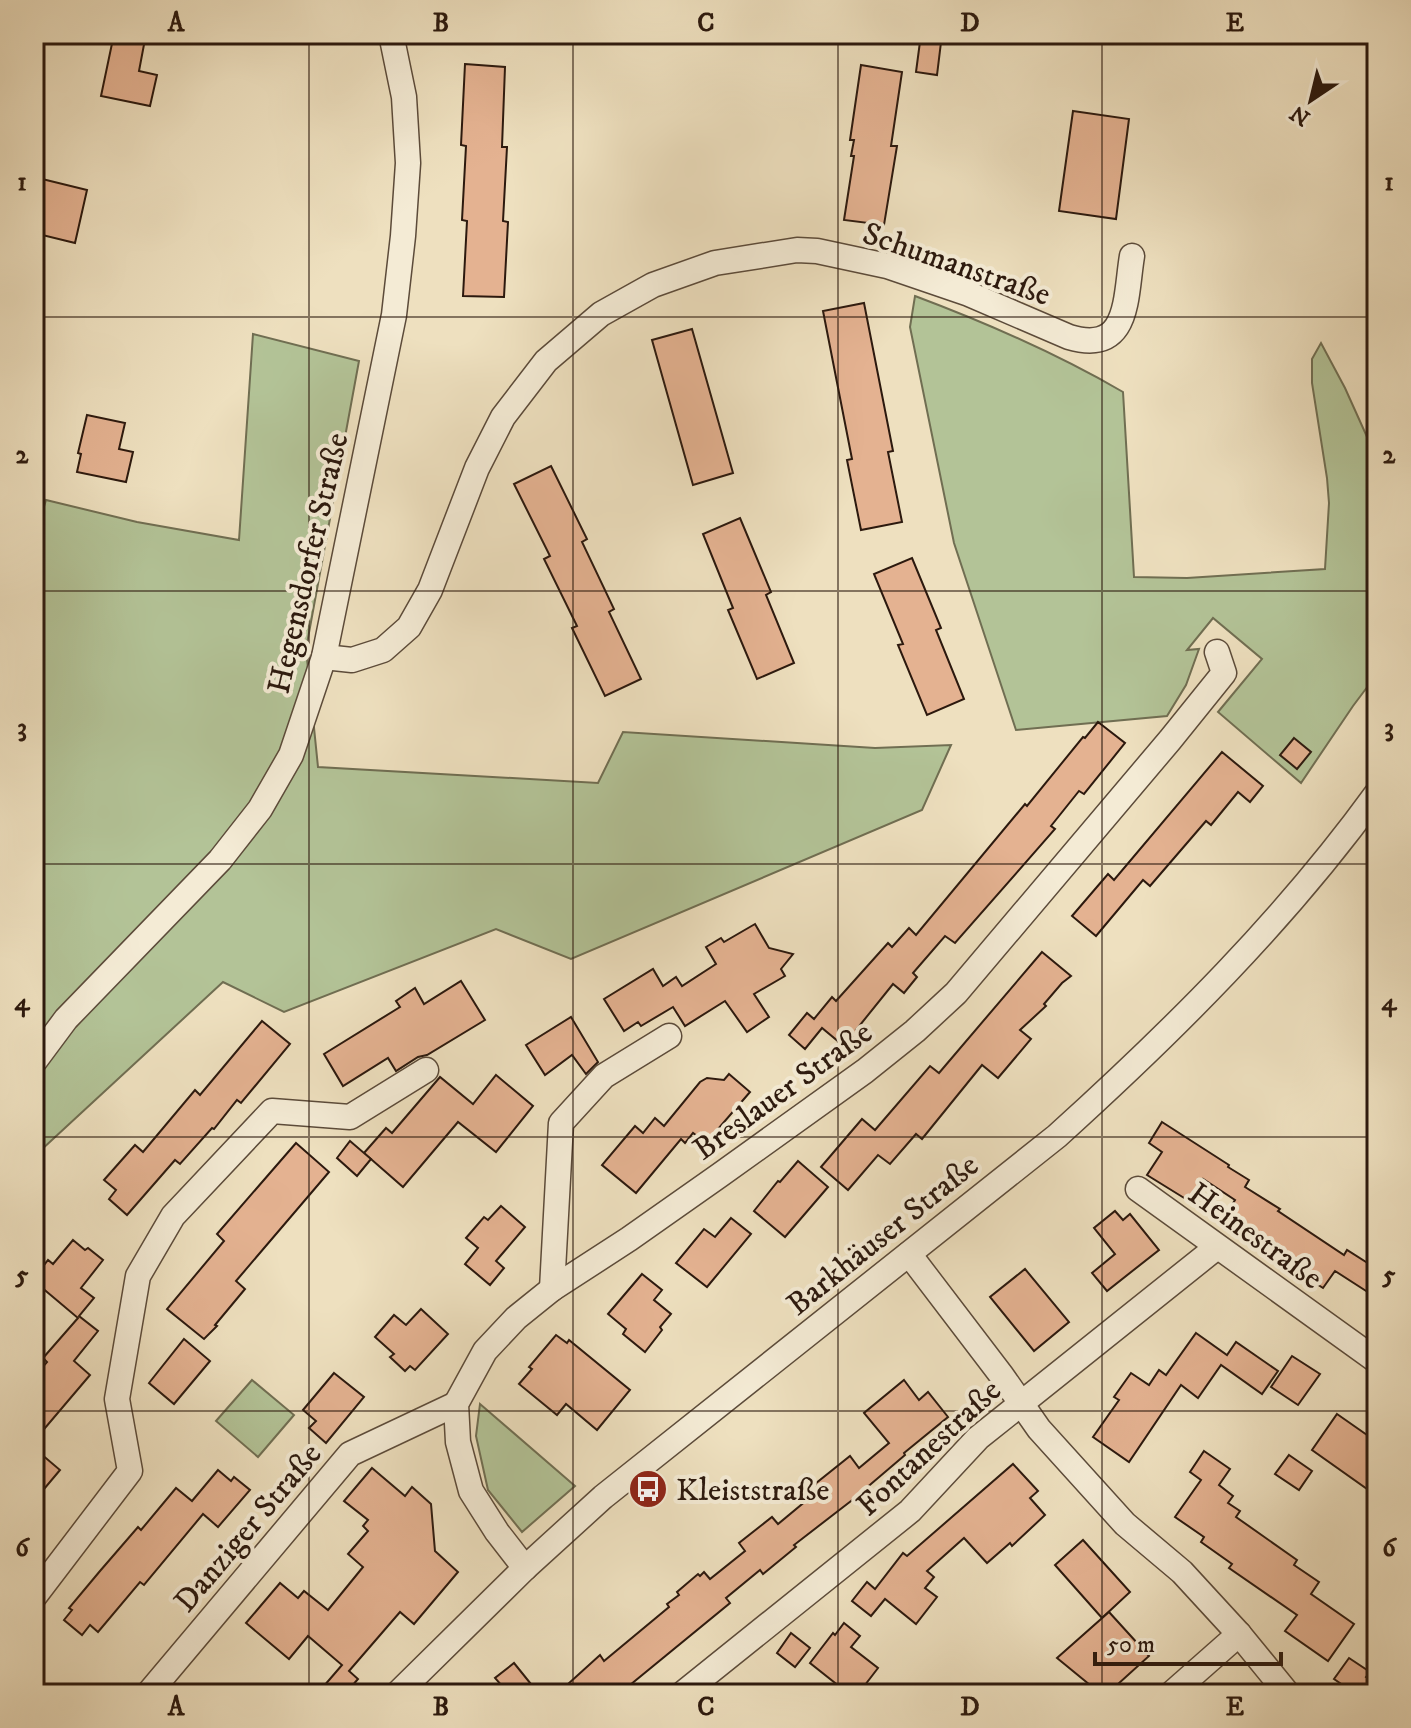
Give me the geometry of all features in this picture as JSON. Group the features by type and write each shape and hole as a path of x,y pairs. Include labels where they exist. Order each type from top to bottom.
{"street":[{"name":"Hegensdorfer Straße","path":"34,1062 66,1019 220,860 260,809 291,755 324,657 394,315 408,163 404,97 391,34"},
{"name":"Schumanstraße","path":"324,657 352,660 383,650 409,627 430,590 477,468 503,417 546,361 601,314 653,285 715,263 797,250 817,251 887,266 969,294 1085,342 1112,334 1121,320 1132,256"},
{"name":"Breslauer Straße","path":"456,1404 485,1351 516,1318 552,1289 694,1194 865,1071 956,993 1224,673 1217,652"},
{"name":"Barkhäuser Straße","path":"397,1694 525,1568 603,1497 1057,1136 1238,961 1287,907 1377,793"},
{"path":"552,1289 561,1123 604,1076 669,1036"},
{"path":"34,1597 130,1471 117,1399 138,1276 173,1216 272,1111 350,1117 426,1070"},
{"name":"Heinestraße","path":"1138,1189 1377,1361"},
{"name":"Fontanestraße","path":"682,1694 910,1511 978,1438 1217,1247"},
{"path":"909,1254 1039,1429 1125,1524 1182,1572 1288,1694"},
{"path":"456,1404 458,1442 471,1491 525,1568"},
{"name":"Danziger Straße","path":"148,1694 350,1454 456,1404"},
{"path":"1171,1694 1239,1634"}],"green space":[{"path":"915,296 1021,340 1123,392 1134,577 1187,578 1325,569 1329,503 1312,383 1312,359 1321,343 1377,459 1377,674 1301,783 1218,712 1262,659 1213,618 1187,650 1199,649 1186,685 1167,716 1016,730 954,543 910,327"},
{"path":"253,334 359,361 306,649 318,767 598,783 623,732 875,748 951,745 922,810 571,959 496,929 284,1012 223,982 40,1151 34,1148 34,540 46,500 137,522 239,540"},
{"path":"252,1380 294,1415 258,1457 216,1421"},
{"path":"480,1404 575,1486 522,1532 488,1490 476,1436"}],"building":[{"path":"114,34 146,34 139,71 157,75 150,106 101,96"},
{"path":"921,34 942,34 937,75 916,72"},
{"path":"465,64 505,67 502,147 507,147 503,221 508,222 504,297 463,296 467,221 462,220 466,146 461,145"},
{"path":"861,65 902,72 891,146 897,146 884,225 844,220 854,156 851,156 854,140 850,140"},
{"path":"1073,111 1129,119 1116,219 1059,211"},
{"path":"34,177 87,190 75,243 34,233"},
{"path":"864,303 893,451 888,452 902,522 861,530 847,460 852,459 823,311"},
{"path":"692,329 733,473 693,485 652,340"},
{"path":"87,415 125,423 119,449 133,452 126,482 77,472"},
{"path":"551,466 587,539 582,542 614,609 609,612 641,679 605,696 572,628 577,626 544,559 550,556 514,484"},
{"path":"740,518 771,592 766,595 794,663 757,679 728,610 733,608 703,534"},
{"path":"912,558 941,628 936,630 964,699 927,715 898,645 903,644 874,574"},
{"path":"1098,722 1125,743 1084,794 1079,791 1051,826 1055,829 955,943 945,936 913,973 917,977 904,993 893,984 845,1047 822,1028 805,1049 789,1035 807,1013 814,1019 832,997 836,1001 888,943 892,947 909,928 916,935"},
{"path":"1294,738 1311,752 1297,769 1280,755"},
{"path":"1222,752 1263,786 1250,802 1238,792 1211,825 1206,821 1150,886 1143,880 1096,936 1072,916 1108,874 1114,880"},
{"path":"755,924 769,948 793,954 781,969 785,976 754,994 769,1017 747,1032 725,1001 685,1026 673,1007 641,1026 638,1022 624,1031 604,999 653,969 663,986 676,977 682,986 716,964 706,947 721,938 724,942"},
{"path":"1042,952 1071,976 1044,1004 1046,1006 1020,1030 1031,1039 998,1078 982,1065 922,1139 916,1134 890,1164 878,1155 848,1190 821,1167 862,1119 875,1130 930,1066 939,1073"},
{"path":"461,981 485,1020 396,1071 388,1058 343,1086 324,1054 400,1007 396,1001 415,988 424,1004"},
{"path":"571,1017 598,1062 586,1074 572,1055 545,1075 526,1045"},
{"path":"262,1021 290,1044 241,1103 237,1100 180,1164 175,1160 127,1215 109,1199 116,1190 104,1180 135,1145 143,1152 195,1090 200,1095"},
{"path":"729,1074 750,1092 706,1143 693,1133 685,1143 681,1139 636,1193 602,1165 635,1126 643,1133 655,1118 664,1126 700,1082 707,1078 724,1080"},
{"path":"496,1075 533,1106 496,1152 458,1122 403,1187 364,1153 386,1128 392,1133 440,1077 473,1104"},
{"path":"1162,1122 1249,1180 1245,1187 1280,1209 1278,1211 1344,1255 1347,1250 1377,1269 1377,1298 1335,1271 1323,1288 1281,1261 1284,1256 1224,1218 1235,1200 1203,1179 1189,1201 1147,1175 1162,1152 1149,1143"},
{"path":"350,1141 371,1159 357,1176 337,1158"},
{"path":"296,1143 329,1172 236,1281 245,1289 204,1339 167,1309 224,1241 217,1234"},
{"path":"798,1161 828,1187 785,1237 754,1211"},
{"path":"501,1206 525,1227 496,1261 504,1268 490,1285 465,1264 478,1248 466,1238 484,1217 488,1220"},
{"path":"1115,1211 1123,1220 1130,1214 1159,1250 1107,1291 1092,1273 1115,1254 1094,1228"},
{"path":"731,1218 751,1234 707,1287 676,1263 704,1229 715,1237"},
{"path":"73,1240 103,1260 81,1288 94,1298 79,1316 98,1331 74,1361 90,1375 34,1441 34,1408 42,1399 34,1392 34,1377 47,1362 43,1358 78,1318 34,1278 48,1260 53,1264"},
{"path":"1025,1269 1069,1322 1034,1351 990,1297"},
{"path":"642,1274 662,1290 654,1300 671,1314 645,1352 623,1334 626,1329 608,1314"},
{"path":"421,1309 448,1334 415,1370 410,1366 405,1371 390,1357 394,1354 375,1337 394,1315 406,1325"},
{"path":"1196,1333 1227,1355 1236,1342 1278,1371 1262,1394 1221,1365 1198,1398 1181,1385 1129,1462 1093,1437 1119,1400 1114,1397 1131,1373 1149,1385 1159,1370 1166,1375"},
{"path":"556,1335 567,1343 569,1340 630,1390 597,1430 566,1404 557,1415 519,1384"},
{"path":"184,1339 210,1361 174,1404 149,1383"},
{"path":"1292,1356 1320,1374 1298,1405 1271,1387"},
{"path":"334,1373 364,1397 326,1443 309,1428 316,1421 303,1410"},
{"path":"904,1380 919,1400 928,1392 948,1417 763,1574 760,1570 726,1598 730,1603 619,1694 557,1694 600,1655 604,1661 669,1607 667,1604 679,1595 677,1592 698,1574 700,1576 704,1572 710,1579 745,1551 739,1543 772,1517 778,1524 819,1490 815,1484 850,1456 859,1468 889,1443 864,1413"},
{"path":"1337,1414 1377,1442 1377,1496 1312,1450"},
{"path":"34,1448 60,1470 34,1501"},
{"path":"1204,1451 1230,1469 1219,1485 1233,1496 1228,1503 1240,1511 1236,1517 1297,1560 1294,1565 1319,1582 1311,1594 1354,1624 1328,1661 1285,1631 1297,1615 1229,1568 1232,1564 1201,1542 1204,1537 1175,1517 1201,1480 1190,1472"},
{"path":"1289,1455 1312,1471 1299,1490 1275,1474"},
{"path":"1013,1464 1038,1491 1030,1498 1045,1515 1012,1546 1010,1543 987,1563 964,1538 927,1571 934,1577 925,1588 937,1597 916,1624 885,1599 871,1616 852,1601 867,1582 875,1589 903,1553 907,1556"},
{"path":"372,1468 405,1496 412,1487 431,1504 435,1551 458,1572 414,1624 400,1612 349,1671 358,1679 345,1694 317,1694 342,1665 308,1636 289,1659 246,1623 280,1583 298,1598 304,1591 328,1610 363,1567 348,1554 368,1531 363,1526 368,1520 344,1501"},
{"path":"218,1470 231,1481 234,1477 250,1490 218,1527 203,1514 144,1585 140,1582 98,1632 90,1625 82,1635 64,1620 72,1610 69,1608 100,1571 138,1527 141,1530 176,1488 192,1501"},
{"path":"1083,1540 1130,1592 1102,1618 1055,1565"},
{"path":"1109,1612 1149,1656 1107,1694 1101,1694 1057,1658"},
{"path":"844,1623 860,1636 851,1647 878,1668 858,1694 849,1694 810,1663"},
{"path":"791,1633 810,1648 795,1667 777,1653"},
{"path":"1349,1658 1370,1672 1366,1677 1377,1685 1377,1694 1356,1694 1334,1679"},
{"path":"514,1663 539,1694 509,1694 495,1678"}],"place":[{"name":"Kleiststraße","path":"648,1489"}]}
